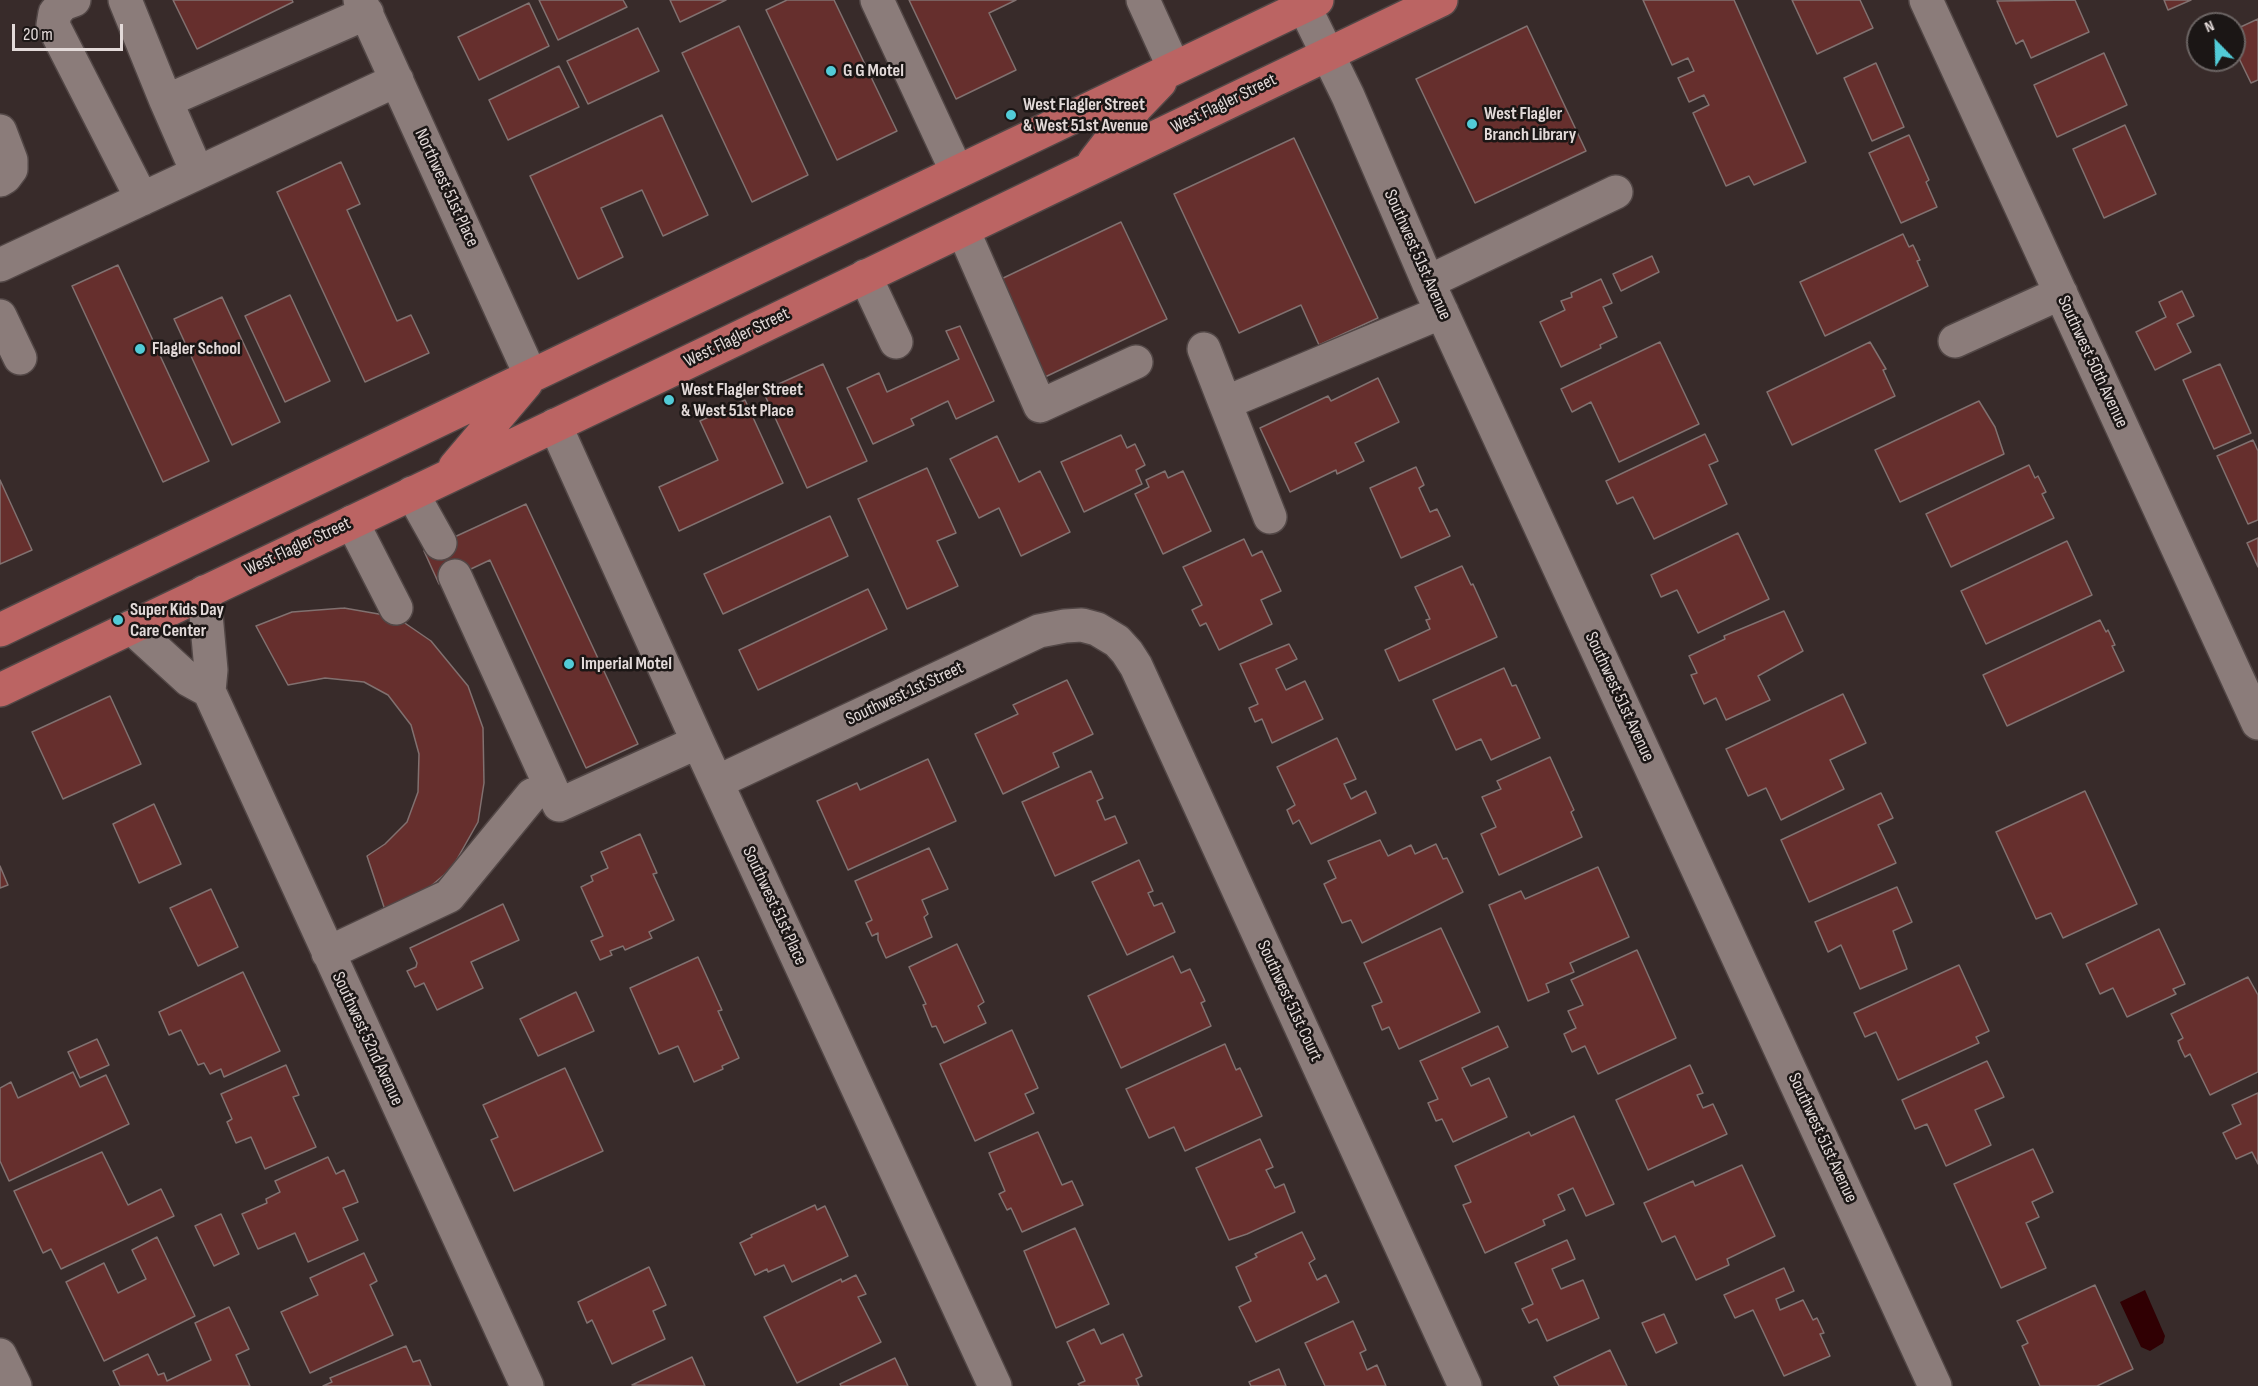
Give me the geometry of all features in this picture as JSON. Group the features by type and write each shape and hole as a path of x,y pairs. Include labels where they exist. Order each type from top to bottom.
{"main road":[{"name":"West Flagler Street","path":"0,690 1441,0"},
{"path":"0,630 1311,3"},
{"path":"1089,168 1137,106 1174,68"},
{"path":"448,476 531,376"}],"street":[{"path":"74,0 63,4 55,13 53,25 142,199"},
{"path":"125,0 197,172"},
{"path":"877,0 957,172"},
{"path":"1143,0 1174,68"},
{"name":"Southwest 50th Avenue","path":"1926,0 2258,723"},
{"name":"Southwest 51st Avenue","path":"1311,3 1327,54 1348,96 1428,282 1935,1386"},
{"path":"166,101 364,7"},
{"name":"Northwest 51st Place","path":"364,7 531,376"},
{"path":"0,265 397,80"},
{"path":"0,131 11,160 11,169 0,180"},
{"path":"1428,282 1616,192"},
{"path":"963,230 1040,406 1136,362"},
{"path":"865,276 896,342"},
{"path":"1955,341 2061,293"},
{"path":"1225,403 1442,312"},
{"path":"0,316 20,358"},
{"path":"1204,349 1270,516"},
{"name":"Southwest 51st Place","path":"555,425 995,1386"},
{"path":"412,493 440,543"},
{"path":"352,522 396,608"},
{"path":"455,576 545,800"},
{"name":"Southwest 52nd Avenue","path":"204,592 211,670 209,691 527,1386"},
{"name":"Southwest 1st Street","path":"717,782 1019,639 1040,631 1065,626 1082,625 1097,629"},
{"path":"131,627 189,680 209,691"},
{"name":"Southwest 51st Court","path":"1097,629 1117,641 1136,666 1465,1386"},
{"path":"328,953 449,896 545,800 698,741"},
{"path":"0,1355 15,1386"}],"shaded area":[{"path":"2145,1290 2165,1336 2163,1343 2150,1351 2141,1347 2120,1302"}],"building":[{"path":"173,0 292,0 293,2 197,49"},
{"path":"539,0 623,0 627,7 558,40"},
{"path":"670,0 726,0 680,22"},
{"name":"G G Motel","path":"787,0 834,0 897,131 837,160 766,10"},
{"path":"909,0 1016,0 989,13 1016,70 956,99"},
{"path":"1643,0 1734,0 1806,162 1754,185 1749,176 1726,186 1693,113 1709,105 1704,95 1689,102 1678,78 1694,71 1688,58 1672,65"},
{"path":"1792,0 1860,0 1873,28 1817,54"},
{"path":"2075,0 2089,32 2031,58 2023,40 2016,44 1997,1"},
{"path":"2164,0 2191,0 2168,10"},
{"path":"529,3 549,46 479,80 458,37"},
{"path":"2258,19 2258,80 2251,83 2246,72 2246,24"},
{"path":"739,26 808,175 752,202 682,53"},
{"path":"1527,26 1586,151 1475,203 1416,79"},
{"path":"638,28 659,71 588,104 567,61"},
{"path":"2104,53 2127,105 2057,137 2034,85"},
{"path":"1876,63 1904,127 1872,141 1844,78"},
{"path":"559,66 579,107 508,140 489,100"},
{"path":"662,115 708,215 663,236 642,190 601,208 623,257 578,279 530,176"},
{"path":"2125,125 2156,194 2104,218 2073,149"},
{"path":"1909,135 1929,180 1926,182 1937,207 1901,223 1869,153"},
{"path":"1294,138 1378,318 1319,345 1301,305 1239,333 1174,194"},
{"path":"341,162 360,204 347,210 397,321 411,315 429,353 365,382 277,192"},
{"path":"1121,222 1167,319 1045,377 999,280"},
{"path":"1903,234 1909,247 1913,245 1928,286 1825,336 1800,282"},
{"path":"1652,256 1659,272 1621,291 1613,274"},
{"path":"118,265 209,461 163,482 72,286"},
{"path":"1601,279 1612,303 1603,307 1617,337 1600,345 1601,348 1561,367 1540,322 1565,310 1561,301 1572,297 1571,293"},
{"path":"2182,291 2194,316 2177,324 2191,352 2155,370 2136,332 2166,317 2159,302"},
{"path":"290,295 330,381 285,402 245,316"},
{"path":"222,297 280,422 232,445 174,319"},
{"path":"960,326 994,401 956,419 948,401 911,419 914,425 873,444 847,388 879,373 887,392 959,359 946,331"},
{"path":"1660,342 1699,424 1619,462 1591,402 1572,412 1561,389"},
{"path":"1870,342 1886,369 1883,370 1895,396 1792,445 1767,392"},
{"path":"823,364 867,461 807,488 763,391"},
{"path":"2220,364 2251,433 2214,449 2183,380"},
{"path":"1378,378 1399,422 1355,443 1364,461 1337,474 1336,470 1290,492 1260,428 1328,396 1331,401"},
{"path":"745,400 783,483 679,531 659,487 718,460 700,421"},
{"path":"1979,401 1995,427 2004,454 1900,502 1875,450"},
{"path":"1705,434 1718,461 1709,465 1727,504 1654,539 1633,497 1617,504 1606,481"},
{"path":"1121,435 1127,448 1135,444 1145,465 1136,470 1142,484 1084,512 1061,462"},
{"path":"997,436 1019,482 1040,471 1070,532 1021,556 999,508 979,518 950,459"},
{"path":"2253,440 2258,451 2258,520 2248,524 2217,456"},
{"path":"2029,465 2035,478 2038,476 2046,492 2042,494 2054,518 1951,567 1926,514"},
{"path":"1416,467 1424,485 1419,488 1430,512 1437,509 1450,536 1401,558 1370,488"},
{"path":"927,468 956,533 937,541 958,586 907,609 858,499"},
{"path":"1165,471 1168,478 1183,471 1211,531 1163,554 1135,494 1149,487 1146,480"},
{"path":"0,480 32,550 0,564"},
{"name":"Imperial Motel","path":"526,504 638,744 586,768 490,560 439,584 424,551"},
{"path":"830,516 848,556 723,614 704,574"},
{"path":"1738,533 1769,599 1698,633 1677,590 1661,597 1651,575"},
{"path":"2258,538 2258,567 2247,543"},
{"path":"1244,539 1252,556 1262,551 1281,591 1261,600 1272,624 1219,650 1206,623 1200,626 1192,610 1202,605 1183,567"},
{"path":"2067,541 2092,595 1986,644 1961,591"},
{"path":"1462,566 1471,585 1473,584 1497,637 1399,681 1385,650 1430,629 1426,620 1430,619 1415,587"},
{"path":"868,589 887,629 758,690 739,650"},
{"path":"344,608 396,617 431,641 468,686 483,728 484,783 478,822 452,868 417,898 386,913 367,856 385,844 407,822 418,792 419,754 411,725 388,695 364,682 325,678 288,685 256,626 292,612"},
{"path":"1784,611 1803,651 1758,676 1770,700 1726,720 1716,698 1704,704 1691,675 1697,673 1689,656 1725,639 1724,636"},
{"path":"2100,620 2106,632 2108,630 2115,645 2112,646 2124,671 2007,726 1983,675"},
{"path":"1289,644 1297,659 1276,669 1286,690 1305,681 1323,719 1272,743 1262,719 1255,722 1249,708 1258,704 1240,664"},
{"path":"1504,668 1512,686 1516,685 1540,738 1491,760 1481,739 1456,750 1433,700"},
{"path":"1067,680 1093,734 1053,753 1059,767 1003,794 975,734 1018,714 1013,705"},
{"path":"1843,694 1866,743 1830,760 1844,789 1781,820 1766,788 1748,796 1726,749"},
{"path":"110,696 141,764 63,799 32,732"},
{"path":"1337,738 1356,779 1344,784 1351,799 1366,791 1376,813 1311,844 1299,820 1293,824 1287,810 1295,805 1277,767"},
{"path":"1550,757 1574,810 1571,812 1582,837 1499,875 1481,834 1496,827 1482,797 1501,789 1497,781"},
{"path":"928,759 956,821 848,870 817,801 857,783 860,790"},
{"path":"1091,771 1103,798 1097,801 1105,820 1115,816 1127,843 1055,876 1022,802"},
{"path":"2085,791 2137,904 2063,938 2051,913 2036,919 1996,832"},
{"path":"1881,793 1893,818 1878,825 1896,863 1809,902 1781,840"},
{"path":"154,804 181,864 139,883 113,824"},
{"path":"640,834 657,873 653,874 674,920 649,932 652,938 625,950 623,946 610,951 612,955 600,960 591,941 603,936 581,887 593,881 591,876 608,868 601,852"},
{"path":"1380,840 1388,856 1411,845 1415,854 1436,844 1443,859 1447,858 1463,892 1362,943 1351,920 1342,923 1324,884 1336,878 1328,861"},
{"path":"929,848 948,889 922,900 928,914 924,917 932,937 886,958 878,940 878,933 872,936 866,923 872,920 855,881"},
{"path":"1139,860 1153,891 1148,893 1154,906 1162,903 1175,932 1127,955 1092,882"},
{"path":"0,866 8,885 0,888"},
{"path":"1598,867 1629,937 1570,963 1574,972 1546,984 1549,992 1528,1001 1489,905 1521,891 1525,899"},
{"path":"1897,887 1912,922 1893,931 1907,969 1860,989 1841,945 1828,952 1815,922"},
{"path":"211,889 238,947 198,966 170,908"},
{"path":"503,904 519,940 471,962 483,988 437,1010 424,983 415,987 407,971 416,967 417,963 410,948"},
{"path":"1441,928 1480,1012 1399,1049 1389,1027 1382,1030 1372,1006 1382,1002 1364,963"},
{"path":"2159,929 2185,984 2173,989 2176,994 2127,1017 2113,988 2100,994 2086,964"},
{"path":"957,944 984,1002 978,1006 986,1023 944,1043 936,1026 932,1027 923,1005 926,1004 909,967"},
{"path":"1637,950 1676,1038 1598,1074 1585,1046 1572,1052 1564,1034 1576,1028 1568,1011 1583,1005 1571,980"},
{"path":"1173,956 1181,973 1190,969 1205,1001 1201,1003 1211,1026 1121,1068 1088,996"},
{"path":"698,957 722,1010 718,1011 739,1058 722,1066 723,1069 694,1082 678,1046 659,1054 630,988"},
{"path":"1959,965 1989,1031 1976,1037 1979,1043 1898,1080 1876,1032 1865,1037 1854,1013"},
{"path":"243,972 280,1051 224,1077 221,1069 210,1074 204,1063 198,1065 181,1030 169,1035 159,1012"},
{"path":"2248,977 2258,995 2258,1072 2210,1095 2190,1054 2185,1057 2181,1049 2178,1041 2183,1038 2171,1014"},
{"path":"576,992 594,1031 538,1056 520,1019"},
{"path":"1498,1026 1508,1047 1462,1068 1471,1086 1489,1078 1507,1117 1453,1142 1442,1119 1436,1121 1428,1103 1438,1099 1420,1061"},
{"path":"1012,1030 1038,1088 1025,1094 1034,1113 975,1141 940,1064"},
{"path":"97,1039 109,1065 80,1078 68,1052"},
{"path":"1225,1044 1236,1070 1240,1068 1262,1116 1185,1151 1174,1127 1149,1138 1126,1089"},
{"path":"1987,1061 2004,1097 1975,1110 1991,1145 1946,1166 1927,1124 1915,1129 1902,1100"},
{"path":"286,1065 299,1095 293,1097 316,1147 265,1169 251,1137 236,1143 227,1122 232,1119 221,1094"},
{"path":"1690,1065 1703,1093 1697,1095 1703,1108 1713,1104 1727,1134 1648,1170 1616,1100"},
{"path":"565,1068 603,1151 514,1191 491,1140 498,1137 483,1105"},
{"path":"73,1072 80,1087 106,1075 129,1124 9,1181 0,1161 0,1088 11,1082 18,1098"},
{"path":"2258,1093 2258,1164 2252,1152 2236,1159 2223,1133 2241,1124 2232,1105"},
{"path":"1574,1116 1614,1204 1586,1216 1573,1188 1558,1195 1565,1210 1543,1220 1545,1225 1485,1253 1463,1205 1471,1202 1455,1166 1529,1132 1531,1136"},
{"path":"1038,1132 1062,1185 1072,1181 1083,1205 1022,1232 1011,1208 1007,1210 999,1194 1005,1191 989,1153"},
{"path":"1260,1139 1273,1167 1266,1170 1275,1188 1284,1184 1295,1212 1229,1240 1196,1168"},
{"path":"2033,1149 2053,1192 2032,1202 2039,1217 2026,1223 2046,1268 2001,1288 1954,1184"},
{"path":"102,1152 128,1205 161,1189 174,1216 61,1269 51,1249 43,1253 14,1191"},
{"path":"328,1157 336,1174 344,1170 358,1202 343,1208 358,1240 308,1262 295,1233 258,1249 242,1214 267,1203 266,1199 280,1192 275,1181"},
{"path":"1742,1165 1775,1236 1727,1259 1729,1265 1696,1280 1675,1236 1662,1242 1644,1203 1693,1181 1695,1186"},
{"path":"815,1205 817,1210 825,1206 848,1256 792,1282 784,1265 755,1275 740,1243 752,1237 751,1235"},
{"path":"221,1214 239,1254 214,1266 195,1226"},
{"path":"1075,1228 1109,1304 1056,1328 1024,1251"},
{"path":"1302,1232 1315,1259 1309,1263 1317,1280 1326,1275 1339,1302 1256,1342 1239,1307 1251,1301 1236,1267 1257,1257 1255,1254"},
{"path":"157,1237 195,1316 104,1361 66,1282 104,1263 118,1293 146,1279 132,1250"},
{"path":"1567,1240 1575,1259 1552,1269 1561,1289 1583,1280 1599,1318 1547,1341 1537,1319 1529,1323 1522,1309 1533,1304 1515,1263"},
{"path":"364,1253 377,1281 370,1285 393,1335 310,1373 281,1312 318,1295 310,1278"},
{"path":"649,1267 666,1305 653,1311 665,1339 612,1364 592,1320 587,1323 578,1302"},
{"path":"1784,1268 1794,1291 1776,1299 1780,1310 1803,1300 1813,1320 1817,1318 1824,1333 1820,1334 1830,1356 1784,1376 1753,1310 1735,1318 1724,1295"},
{"path":"856,1275 866,1294 858,1297 881,1342 797,1383 764,1317 841,1279 842,1282"},
{"path":"2095,1285 2133,1369 2097,1386 2040,1386 2022,1346 2028,1343 2017,1321"},
{"path":"229,1307 249,1349 236,1355 250,1386 120,1386 113,1371 148,1354 158,1375 164,1373 167,1381 211,1360 195,1323"},
{"path":"1664,1314 1677,1343 1656,1353 1642,1323"},
{"path":"1353,1321 1366,1350 1360,1353 1367,1370 1377,1365 1386,1386 1325,1386 1305,1343"},
{"path":"1094,1329 1101,1344 1123,1334 1142,1376 1136,1379 1139,1386 1080,1386 1078,1384 1085,1381 1067,1342"},
{"path":"406,1346 413,1362 420,1360 431,1386 323,1386 332,1382 330,1378"},
{"path":"1610,1350 1627,1386 1559,1386 1554,1377"},
{"path":"692,1357 705,1386 632,1385"},
{"path":"895,1358 908,1386 841,1386 840,1384"},
{"path":"1279,1369 1286,1386 1251,1386 1249,1382"}],"place":[{"name":"G G Motel","path":"831,71"},
{"name":"West Flagler Street & West 51st Avenue","path":"1011,115"},
{"name":"West Flagler Branch Library","path":"1472,124"},
{"name":"Flagler School","path":"140,349"},
{"name":"West Flagler Street & West 51st Place","path":"669,400"},
{"name":"Super Kids Day Care Center","path":"118,620"},
{"name":"Imperial Motel","path":"569,664"}]}
